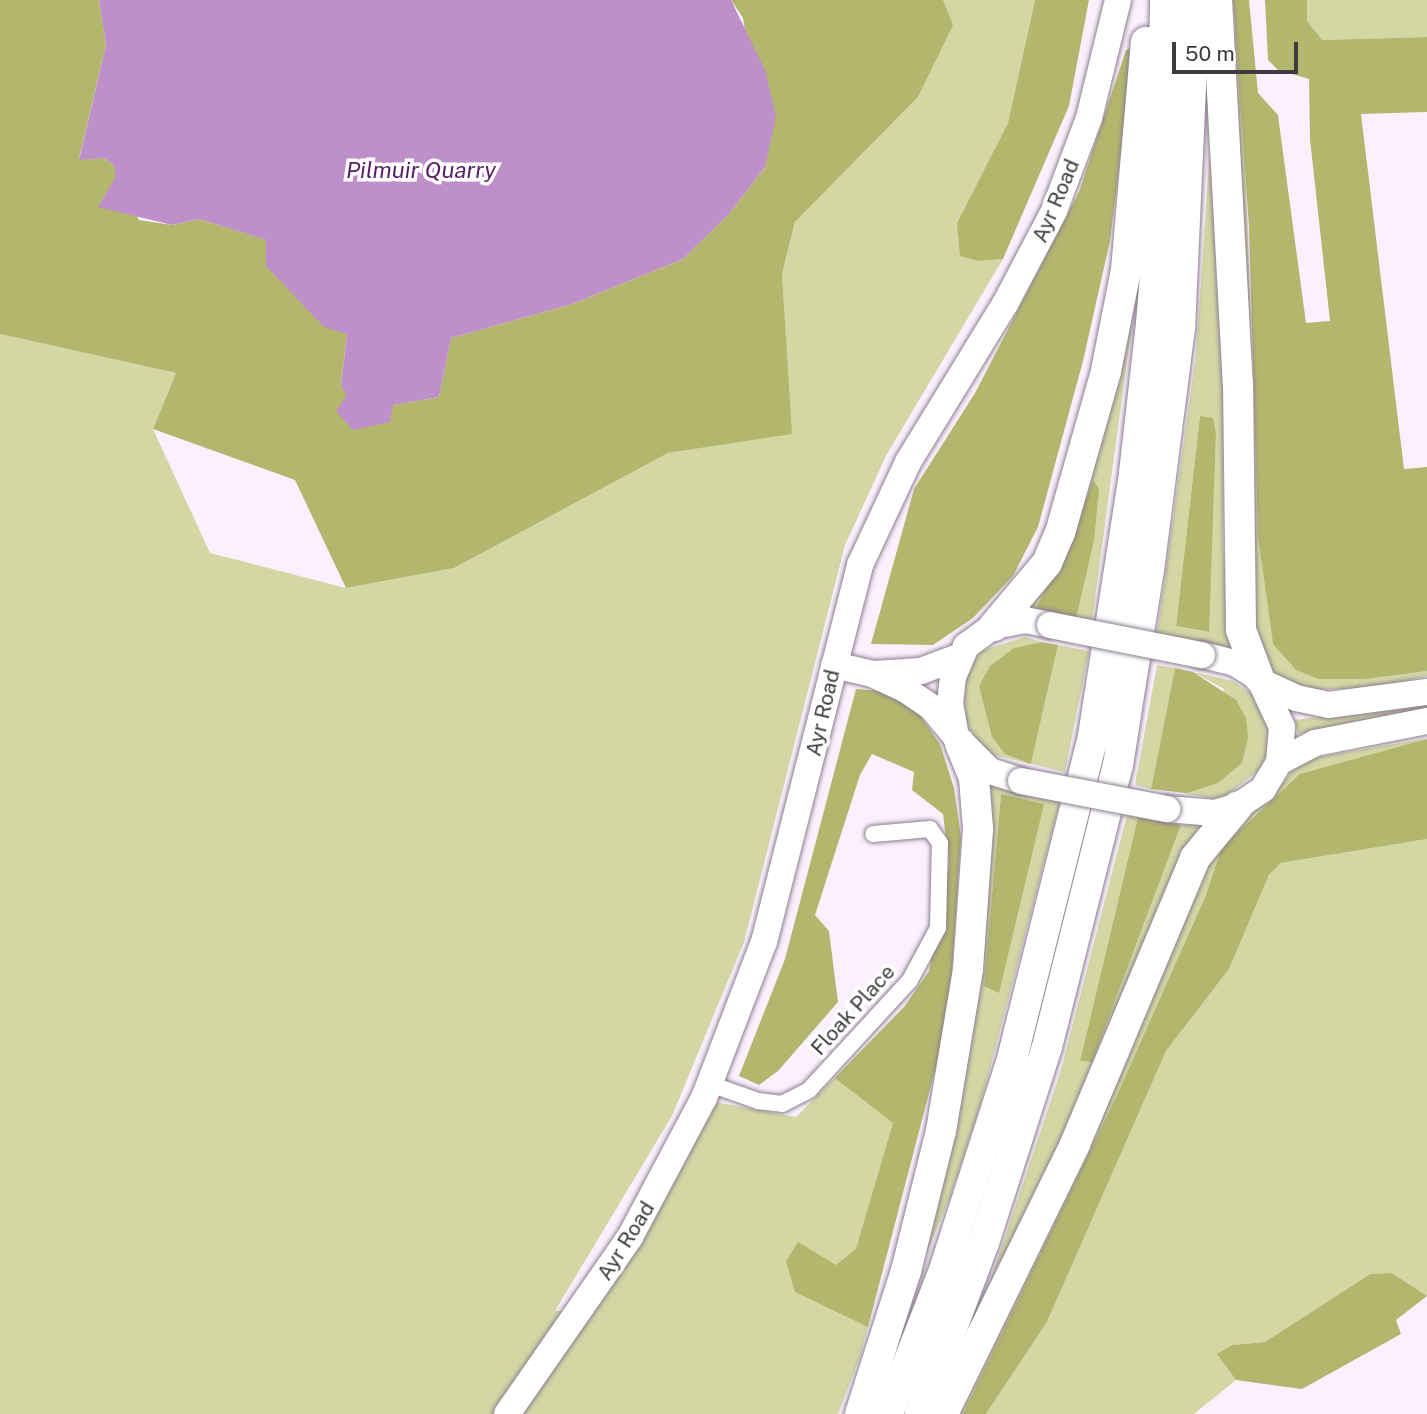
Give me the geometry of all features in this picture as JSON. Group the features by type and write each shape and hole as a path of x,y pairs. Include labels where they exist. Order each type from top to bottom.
{"highway":[{"path":"994,626 1047,563 1064,522 1106,372 1126,270 1148,0"},
{"path":"888,1414 943,1273 1012,1059 1093,736 1134,473 1150,324 1160,212 1165,0"},
{"path":"920,1414 984,1243 1047,1046 1118,765 1149,570 1180,329 1195,0"},
{"path":"1217,0 1238,382 1241,629 1260,680"},
{"path":"860,1414 906,1271 941,1131 968,969 975,907 977,818 974,778 958,740"},
{"path":"943,1414 1070,1154 1195,858 1238,806"}],"main road":[{"name":"Ayr Road","path":"507,1414 630,1237 710,1084 768,929 860,565 893,489 1012,293 1054,211 1092,106 1118,0"},
{"path":"958,740 950,691 961,656 978,635 994,626 1025,620 1235,663 1260,680 1296,698 1328,705 1427,692"},
{"path":"872,674 920,671 961,656"},
{"path":"834,666 872,674 917,697 990,771 1021,781 1167,809 1215,813 1238,806 1263,789 1279,762 1282,727 1260,680"},
{"path":"1279,762 1315,743 1427,721"}],"street":[{"name":"Floak Place","path":"710,1084 758,1101 782,1104 809,1090 910,980 938,928 940,843 930,829 873,834"}],"green space":[{"path":"0,0 99,0 106,45 79,159 105,158 115,167 115,178 139,220 172,225 199,219 267,240 347,334 341,385 348,395 393,405 439,397 451,338 572,304 683,259 729,214 765,167 743,18 731,0 943,0 953,25 918,97 795,222 782,274 792,434 668,453 454,568 346,588 295,480 153,429 176,373 0,334"},
{"path":"943,0 1035,0 1008,123 957,223 979,261 1003,259 887,454 845,545 744,942 672,1116 555,1311 595,1311 628,1261 715,1102 796,1117 904,1007 949,1016 860,1357 838,1414 0,1414 0,334 176,373 153,429 210,553 346,588 454,568 668,453 791,433 782,274 795,222 918,97 952,25"},
{"path":"1035,0 1089,0 1069,106 1003,259 979,261 960,256 957,223 1008,123"},
{"path":"1230,0 1243,97 1258,537 1273,644 1319,679 1368,679 1427,671 1427,676 1371,689 1308,689 1275,674 1261,660 1255,643"},
{"path":"1233,0 1249,0 1258,93 1278,115 1306,323 1330,321 1310,139 1309,79 1278,70 1268,60 1265,0 1307,0 1307,21 1322,40 1427,37 1427,112 1361,114 1404,469 1427,467 1427,671 1368,679 1319,679 1296,670 1273,644 1258,537 1249,226"},
{"path":"1307,0 1427,0 1427,37 1322,40 1307,21"},
{"path":"1134,47 1110,241 1083,361 1038,527 1013,576 973,618 933,645 871,644 914,489 975,393 1079,192 1126,50"},
{"path":"1213,105 1224,396 1223,547 1232,650 1157,635 1196,354","holes":["1200,416 1216,434 1208,632 1176,626"]},
{"path":"1136,294 1092,621 1076,619 1094,541 1093,480 1068,549 1035,609 1023,608"},
{"path":"1200,416 1213,418 1216,434 1209,632 1176,626"},
{"path":"1093,480 1099,489 1094,541 1076,619 1035,609 1068,549"},
{"path":"1025,637 1041,642 1014,648 1031,764 990,754 975,739 963,714 968,666 983,650"},
{"path":"1041,642 1058,645 1031,764 1005,754 992,737 979,686 990,666 1014,648"},
{"path":"1058,645 1089,651 1065,772 1031,764"},
{"path":"1157,665 1175,668 1151,789 1135,785"},
{"path":"1175,668 1193,672 1236,700 1246,718 1248,738 1242,763 1218,783 1187,793 1151,789"},
{"path":"1193,672 1233,681 1256,697 1272,740 1267,764 1221,800 1166,790 1187,793 1224,689"},
{"path":"856,689 892,692 916,710 940,744 954,788 961,837 949,1016 868,1327 795,1292 786,1261 798,1242 836,1265 856,1249 893,1123 835,1078 904,1007 929,971 949,863 943,814 912,790 914,772 872,754 860,775 815,915 829,931 838,1002 778,1071 759,1085 739,1076 785,959"},
{"path":"1427,702 1427,709 1298,734 1295,720"},
{"path":"1427,738 1256,815 1222,847 1205,897 1117,1095 963,1414 955,1414 1189,892 1233,824 1267,802 1294,769 1314,758"},
{"path":"1427,739 1427,839 1281,863 1269,875 1229,969 1166,1051 1047,1322 986,1414 963,1414 1117,1095 1205,897 1222,847 1300,774"},
{"path":"984,781 1060,802 979,1110 950,1197 898,1322","holes":["1002,794 999,992 984,986"]},
{"path":"1001,794 1044,804 999,993 984,986"},
{"path":"1127,815 1138,817 1080,1061 1092,1062 1181,825 1201,824 1187,846 1104,1051 987,1291 1061,1070"},
{"path":"1138,817 1181,825 1092,1062 1080,1061"},
{"path":"1427,839 1427,1296 1392,1273 1370,1274 1265,1342 1232,1345 1218,1354 1236,1380 1194,1414 986,1414 1047,1322 1166,1051 1229,969 1269,875 1281,863"},
{"path":"1392,1273 1427,1296 1396,1320 1401,1334 1302,1389 1236,1380 1217,1354 1232,1345 1265,1342 1370,1274"}],"water":[{"name":"Pilmuir Quarry","path":"99,0 731,0 765,70 776,116 765,167 729,214 683,259 572,304 451,338 439,397 393,405 390,422 353,430 336,411 347,395 341,385 347,334 324,327 266,266 266,240 199,219 172,225 98,207 115,178 115,167 105,158 79,160 106,45"}]}
